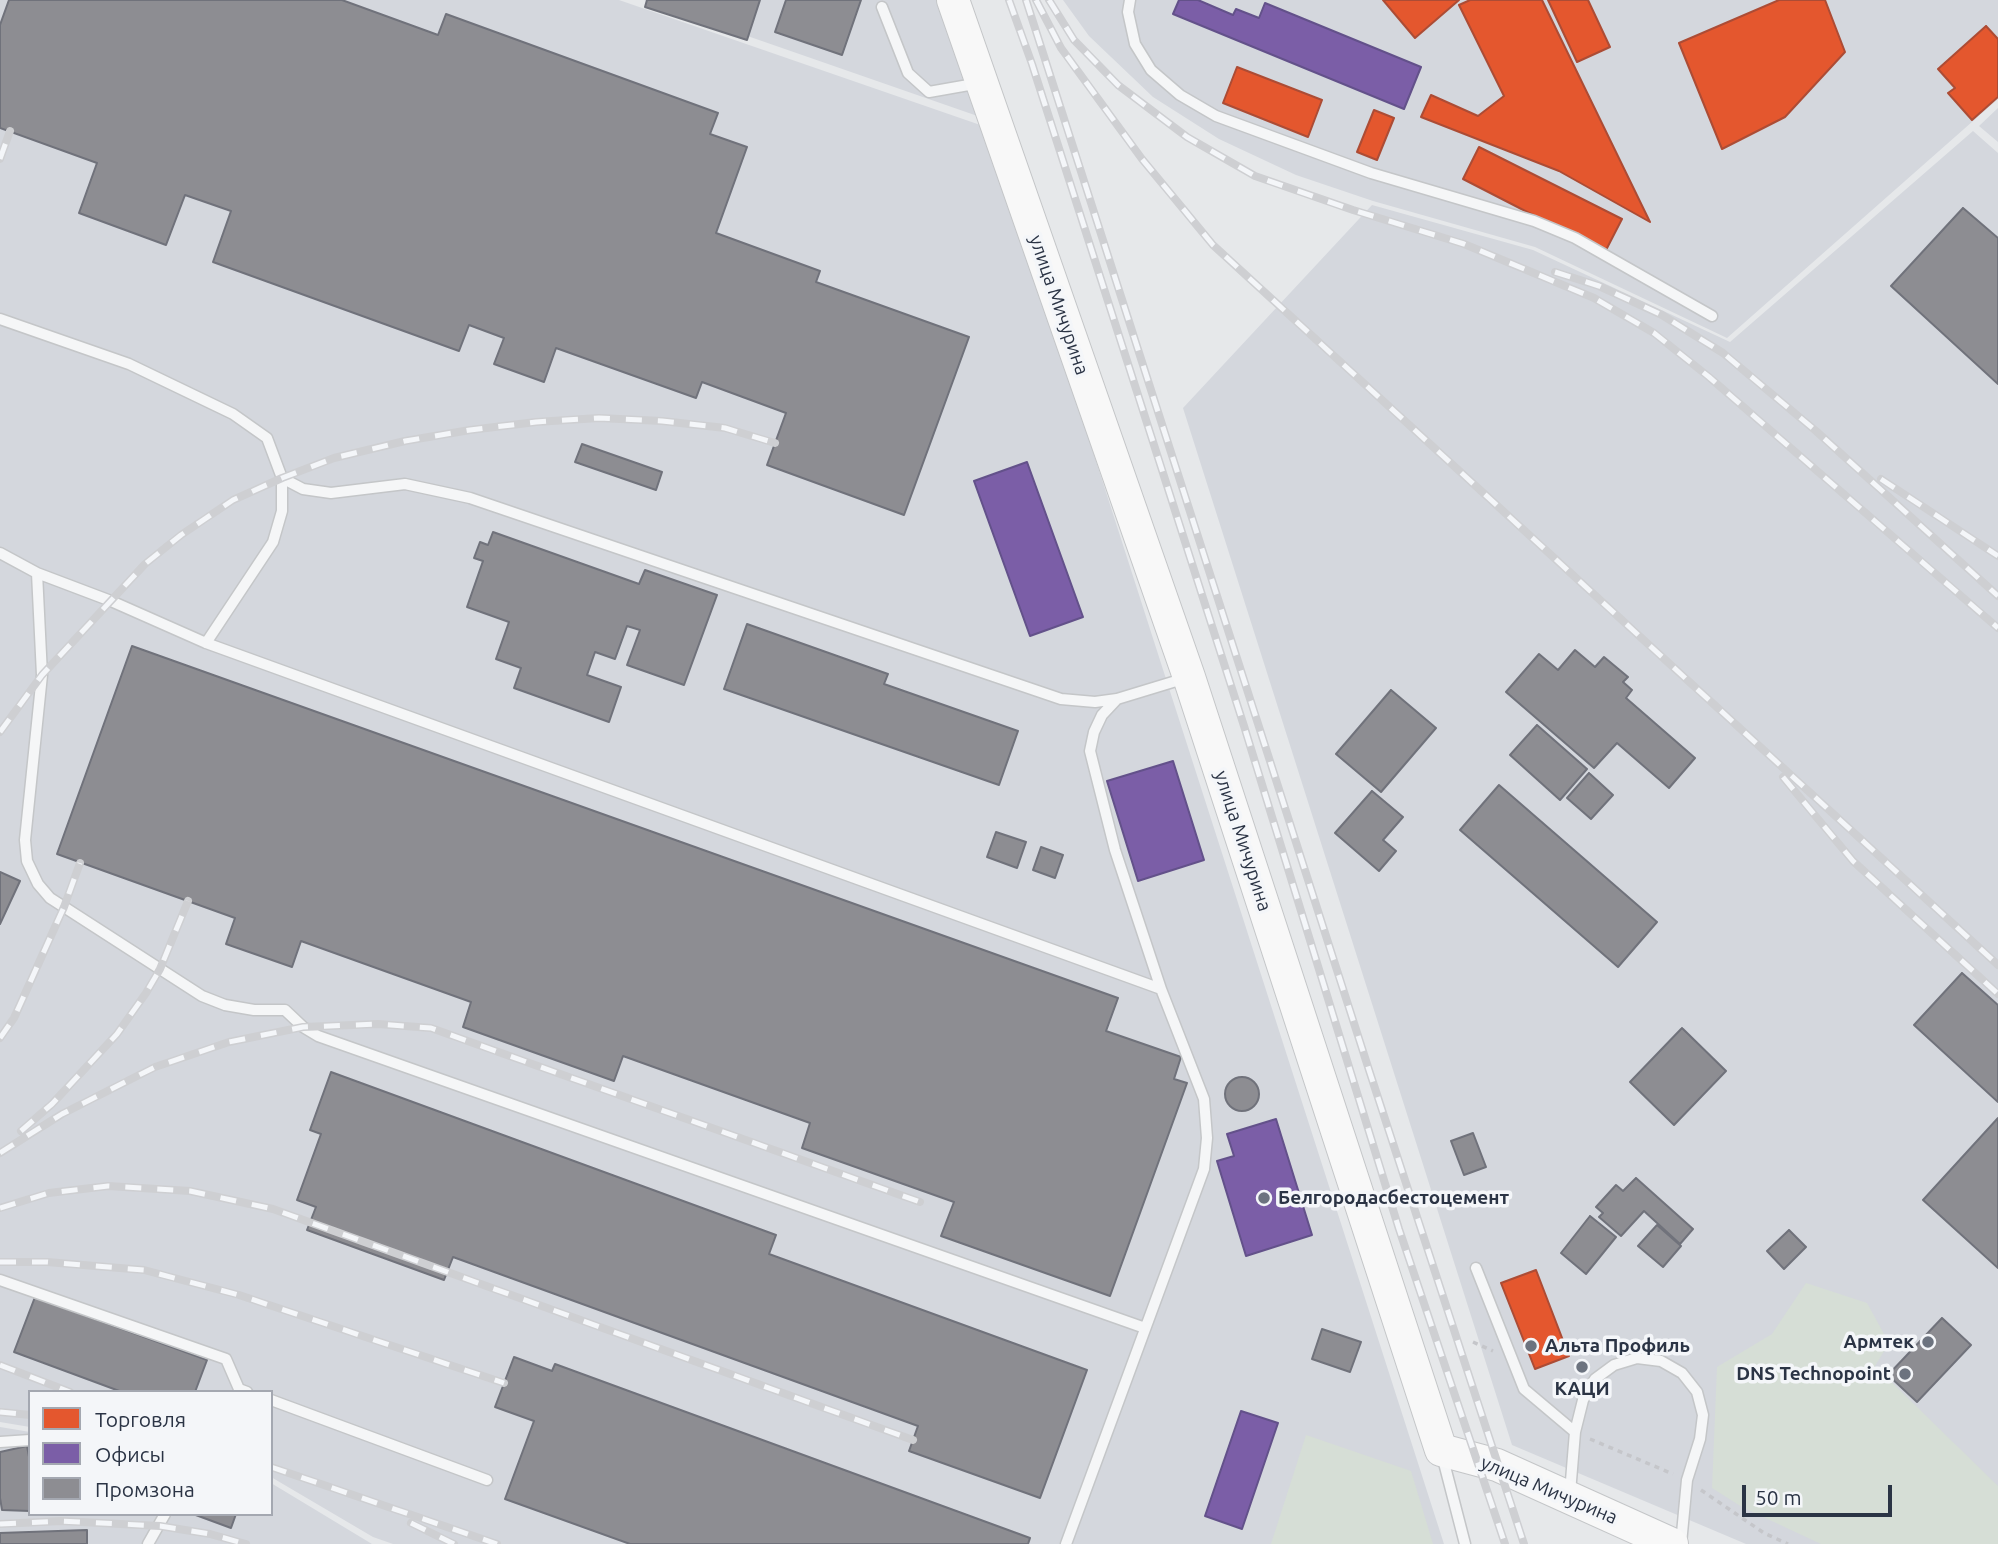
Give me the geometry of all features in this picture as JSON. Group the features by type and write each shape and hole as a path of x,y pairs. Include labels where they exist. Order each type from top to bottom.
{"street":[{"name":"улица Мичурина","path":"953,0 1189,677 1441,1450 1497,1465 1672,1544"}],"lane":[{"path":"1130,0 1128,12 1135,44 1151,70 1180,95 1216,116 1371,173 1534,221 1575,238 1712,316"},
{"path":"882,7 908,73 929,92 983,82"},
{"path":"0,319 129,364 233,414 267,438 282,478 282,511 273,542 206,643"},
{"path":"282,478 303,489 331,493 405,484 470,498 1061,699 1095,702 1118,699 1189,677"},
{"path":"0,553 37,573 111,601 206,643 1161,989"},
{"path":"37,573 42,676 25,840 27,861 38,884 50,898 202,996 225,1005 254,1010 285,1010 303,1027 318,1036 1145,1328"},
{"path":"1066,1544 1204,1168 1207,1138 1204,1099 1161,989 1115,850 1090,751 1094,732 1102,715 1118,699"},
{"path":"1476,1268 1524,1389 1575,1433"},
{"path":"0,1280 226,1359 242,1390"},
{"path":"1569,1497 1575,1433 1583,1400 1595,1379 1614,1365 1637,1358 1661,1361 1682,1373 1697,1392 1703,1415 1700,1439 1687,1480 1681,1544"},
{"path":"273,1402 487,1480"},
{"path":"0,1442 28,1440"},
{"path":"1441,1450 1465,1544"},
{"path":"148,1544 164,1516"}],"shaded area":[{"path":"0,0 619,0 989,128 1444,1544 393,1544 373,1537 273,1478 273,1390 28,1390 28,1427 0,1422"},
{"path":"644,0 937,0 989,120"},
{"path":"1063,0 1998,0 1998,99 1727,338 1535,247 1373,201 1296,175 1219,139 1153,97 1089,36"},
{"path":"1998,108 1998,142 1979,126"},
{"path":"1973,131 1998,153 1998,1544 1746,1544 1512,1445 1183,408 1372,205 1533,250 1730,342"},
{"path":"1806,1283 1867,1303 1889,1343 1875,1366 1998,1486 1998,1544 1821,1544 1742,1507 1712,1488 1717,1367 1772,1334"},
{"path":"0,1427 28,1432 28,1516 273,1516 273,1484 372,1544 0,1544"},
{"path":"1306,1435 1411,1471 1433,1544 1271,1544"}],"building: Торговля":[{"path":"1383,0 1459,0 1415,38"},
{"path":"1470,0 1542,0 1650,222 1559,171 1421,117 1431,95 1478,116 1504,96 1459,5"},
{"path":"1548,0 1588,0 1610,47 1577,62"},
{"path":"1779,0 1825,0 1845,52 1785,117 1722,149 1679,43"},
{"path":"1986,26 1998,39 1998,97 1972,120 1948,93 1955,88 1938,69"},
{"path":"1237,67 1322,100 1308,137 1223,103"},
{"path":"1374,110 1394,118 1377,160 1357,152"},
{"path":"1479,147 1622,219 1605,252 1463,179"},
{"path":"1536,1270 1569,1356 1535,1369 1501,1283"}],"building: Офисы":[{"path":"1179,0 1198,0 1233,15 1236,9 1259,18 1265,3 1421,67 1404,109 1173,14"},
{"path":"1027,462 1083,617 1030,636 974,481"},
{"path":"1173,761 1204,860 1138,881 1107,781"},
{"name":"Белгородасбестоцемент","path":"1276,1119 1312,1235 1246,1256 1217,1161 1234,1156 1227,1134"},
{"path":"1241,1411 1278,1423 1242,1529 1205,1516"}],"building: Промзона":[{"path":"9,0 342,0 438,35 446,14 718,113 710,134 747,147 716,233 820,271 816,282 969,337 904,515 767,465 786,413 702,382 696,398 556,348 544,382 494,364 504,338 469,325 459,351 213,262 231,211 185,195 166,245 79,213 97,163 0,128 0,25"},
{"path":"647,0 760,0 747,40 645,7"},
{"path":"786,0 861,0 842,55 775,32"},
{"path":"1963,208 1998,238 1998,384 1891,286"},
{"path":"582,444 662,472 656,490 575,462"},
{"path":"493,532 639,584 645,570 717,595 684,685 627,665 640,630 627,626 615,659 595,652 587,675 621,687 609,722 514,688 521,668 496,659 509,622 467,607 483,561 474,558 480,542 488,545"},
{"path":"747,624 888,674 884,684 1018,731 999,785 724,689"},
{"path":"132,646 1118,998 1106,1031 1181,1057 1174,1079 1187,1083 1110,1296 941,1236 954,1202 802,1148 810,1123 623,1056 614,1081 463,1027 471,1002 301,941 292,967 226,944 235,918 57,854"},
{"path":"1575,650 1595,667 1604,657 1628,677 1623,682 1632,690 1626,698 1695,758 1669,788 1617,743 1594,768 1506,692 1539,654 1558,670"},
{"path":"1391,690 1436,728 1381,792 1336,754"},
{"path":"1537,725 1587,769 1560,800 1510,755"},
{"path":"1589,773 1613,795 1591,819 1567,798"},
{"path":"1499,785 1657,922 1618,967 1460,830"},
{"path":"1372,791 1403,817 1383,840 1396,851 1379,871 1335,833"},
{"path":"996,832 1026,842 1017,868 987,857"},
{"path":"1041,847 1063,855 1055,878 1033,870"},
{"path":"0,872 20,881 0,924"},
{"path":"1962,973 1998,1005 1998,1102 1914,1025"},
{"path":"1682,1028 1726,1071 1674,1125 1630,1082"},
{"path":"331,1072 776,1235 769,1254 1087,1370 1040,1498 909,1451 918,1426 453,1257 444,1280 307,1230 316,1207 297,1200 321,1134 310,1130"},
{"path":"1242,1077 1254,1082 1259,1094 1254,1106 1242,1111 1230,1106 1225,1094 1230,1082"},
{"path":"1998,1118 1998,1268 1923,1200"},
{"path":"1473,1133 1486,1167 1464,1175 1451,1141"},
{"path":"1636,1178 1693,1229 1680,1244 1644,1211 1621,1236 1599,1217 1603,1213 1596,1207 1616,1185 1623,1191"},
{"path":"1590,1216 1616,1237 1586,1274 1561,1253"},
{"path":"1657,1225 1681,1246 1663,1267 1638,1246"},
{"path":"1789,1230 1806,1247 1784,1269 1767,1251"},
{"path":"35,1297 207,1360 196,1390 117,1390 14,1352"},
{"path":"1942,1318 1971,1345 1917,1402 1888,1375"},
{"path":"1322,1329 1361,1342 1350,1372 1312,1359"},
{"path":"514,1357 552,1371 555,1364 1030,1538 1028,1544 630,1544 505,1499 534,1421 495,1407"},
{"path":"27,1446 28,1511 2,1510 0,1452"},
{"path":"198,1516 235,1516 231,1528"},
{"path":"87,1530 87,1544 0,1544 0,1533"}],"railway":[{"path":"1009,0 1032,64 1244,726 1399,1229 1505,1544"},
{"path":"1026,0 1524,1544"},
{"path":"1036,0 1061,48 1142,159 1213,245 1998,965"},
{"path":"1049,0 1074,40 1118,85 1187,137 1255,176 1464,244 1594,298 1654,333 1709,377 1998,628"},
{"path":"0,159 10,131"},
{"path":"1555,272 1599,286 1662,315 1723,353 1816,431 1998,596"},
{"path":"0,732 42,675 145,564 181,535 233,500 334,458 405,441 470,430 599,418 725,428 775,443"},
{"path":"1881,479 1998,556"},
{"path":"1783,777 1853,861 1998,994"},
{"path":"0,1038 14,1018 64,907 80,863"},
{"path":"21,1131 52,1104 117,1034 160,969 188,901"},
{"path":"0,1153 62,1114 155,1067 229,1042 303,1027 378,1024 431,1028 920,1202"},
{"path":"0,1208 49,1193 108,1186 190,1191 273,1209 913,1440"},
{"path":"0,1262 47,1262 144,1270 239,1295 504,1383"},
{"path":"0,1365 65,1390"},
{"path":"0,1412 28,1415"},
{"path":"273,1468 497,1544"},
{"path":"0,1524 61,1521 160,1526 210,1534 246,1544"},
{"path":"411,1523 454,1544"}],"place":[{"name":"Белгородасбестоцемент","path":"1264,1198"},
{"name":"Армтек","path":"1928,1342"},
{"name":"Альта Профиль","path":"1531,1346"},
{"name":"КАЦИ","path":"1582,1367"},
{"name":"DNS Technopoint","path":"1905,1374"}]}
